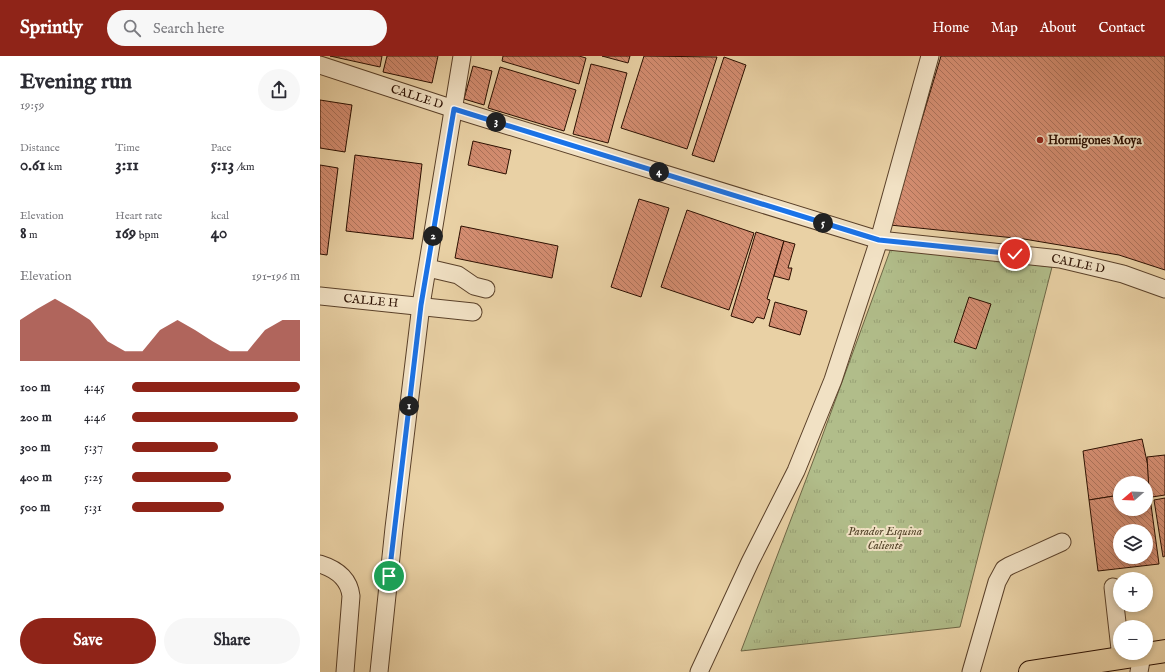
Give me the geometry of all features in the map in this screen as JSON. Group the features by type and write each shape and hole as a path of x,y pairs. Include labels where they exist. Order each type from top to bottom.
{"main road":[{"path":"1129,660 1141,663 1165,651"},
{"path":"1030,672 1113,659"}],"street":[{"path":"379,672 394,528 421,305 462,56"},
{"path":"699,672 796,471 833,380 879,240 930,56"},
{"name":"CALLE D","path":"320,65 454,109 879,240 1060,259 1123,274 1165,289"},
{"path":"428,268 458,275 474,286 486,288"},
{"name":"CALLE H","path":"320,296 421,305 473,312"},
{"path":"971,672 996,582 1004,569 1062,542"},
{"path":"320,564 330,567 340,574 347,581 350,588 351,596 345,672"}],"green space":[{"name":"Parador Esquina Caliente","path":"891,248 1052,267 960,627 741,651 815,456"}],"building":[{"path":"330,56 382,56 380,67"},
{"path":"387,56 438,56 432,83 383,72"},
{"path":"503,56 579,56 586,58 579,84 502,61"},
{"path":"602,56 630,56 628,63"},
{"path":"644,56 717,57 687,149 621,128"},
{"name":"Hormigones Moya","path":"941,56 1165,56 1165,270 1119,255 1024,239 890,225"},
{"path":"724,57 746,65 714,162 692,155"},
{"path":"591,64 627,73 608,143 573,134"},
{"path":"473,66 492,71 484,105 464,99"},
{"path":"500,67 576,90 564,131 488,108"},
{"path":"320,100 352,105 345,152 320,148"},
{"path":"473,141 511,150 506,174 468,165"},
{"path":"355,155 422,164 413,239 346,231"},
{"path":"320,165 338,168 327,255 320,254"},
{"path":"639,199 669,208 641,297 611,287"},
{"path":"687,210 754,233 729,310 661,287"},
{"path":"461,226 558,246 552,278 455,258"},
{"path":"756,232 784,241 767,299 770,300 764,319 757,317 753,323 731,316"},
{"path":"784,241 795,244 788,268 792,268 789,280 774,276"},
{"path":"969,297 991,304 976,349 954,342"},
{"path":"775,302 807,311 800,335 769,326"},
{"path":"1142,439 1148,466 1148,476 1113,476 1113,496 1089,500 1083,451"},
{"path":"1165,455 1165,495 1153,497 1153,476 1148,476 1147,457"},
{"path":"1113,496 1113,516 1153,516 1159,564 1098,571 1089,500"},
{"path":"1165,498 1165,556 1163,557 1154,500"}],"place":[{"name":"Hormigones Moya","path":"1040,140"}],"route":[{"path":"389,576 421,305 454,109 879,240 1015,254"}]}
